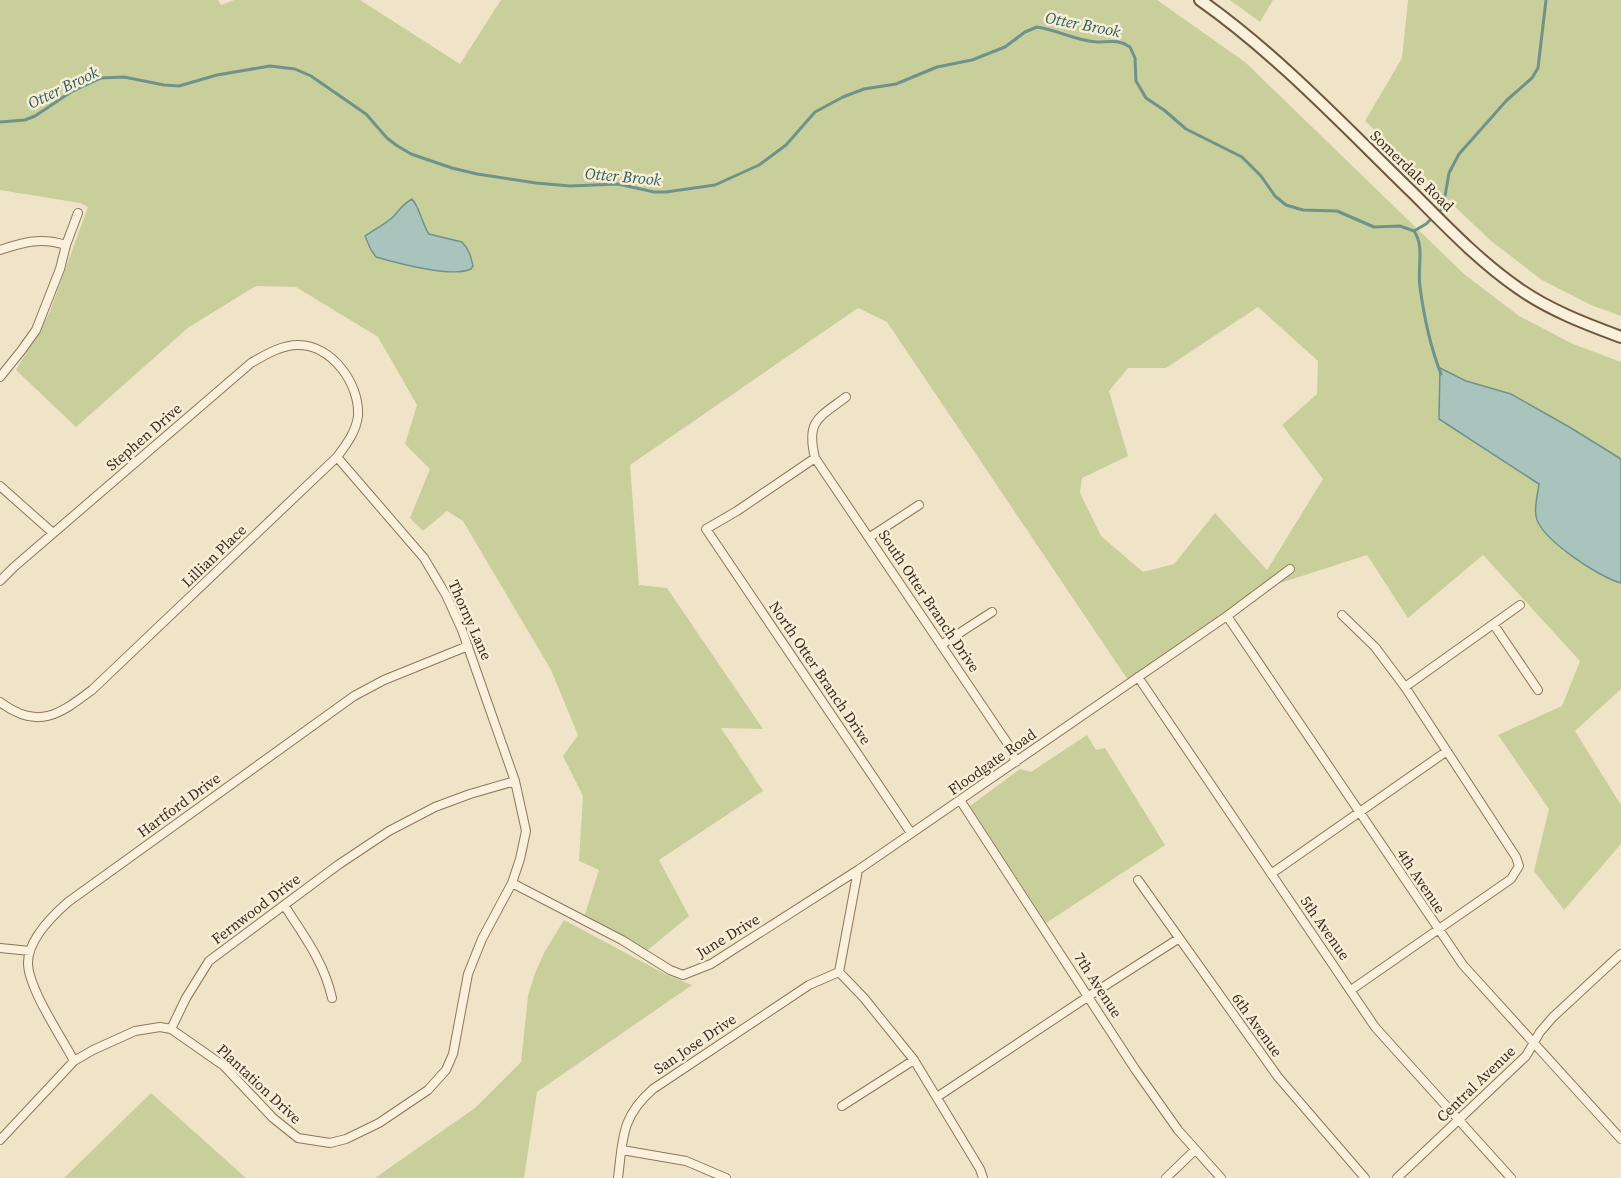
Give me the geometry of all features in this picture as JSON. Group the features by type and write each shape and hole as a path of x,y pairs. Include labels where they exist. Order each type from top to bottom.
{"main road":[{"name":"Somerdale Road","path":"1200,0 1230,21 1273,58 1466,246 1518,288 1556,310 1621,337"}],"street":[{"path":"0,376 36,330 60,269 78,213"},
{"path":"0,250 39,239 52,240 66,245"},
{"name":"Stephen Drive","path":"0,581 251,363 286,346 300,345 319,351"},
{"name":"Lillian Place","path":"0,702 8,708 32,716 46,717 62,712 92,690 337,457 351,436 358,417 357,404 346,372 319,351"},
{"path":"815,458 811,432 826,412 846,397"},
{"name":"Thorny Lane","path":"337,457 424,558 446,595 468,646 515,781 524,824"},
{"name":"North Otter Branch Drive","path":"815,458 737,511 706,529 912,833"},
{"name":"South Otter Branch Drive","path":"815,458 1008,744 1016,762"},
{"path":"0,486 53,533"},
{"path":"870,537 919,504"},
{"name":"Floodgate Road","path":"858,870 1227,616 1290,569"},
{"path":"1405,687 1520,605"},
{"path":"941,645 992,612"},
{"path":"1341,615 1375,647 1405,687 1516,857 1519,866 1511,879 1351,990"},
{"name":"4th Avenue","path":"1227,616 1462,965 1621,1139"},
{"path":"1494,625 1538,690"},
{"name":"Hartford Drive","path":"30,951 48,919 68,902 354,696 384,680 468,646"},
{"name":"5th Avenue","path":"1138,677 1375,1027 1511,1178"},
{"path":"1271,874 1447,751"},
{"name":"Fernwood Drive","path":"171,1029 186,998 209,962 338,865 389,831 435,807 515,781"},
{"name":"7th Avenue","path":"960,800 1135,1069 1178,1130 1221,1178"},
{"name":"Plantation Drive","path":"171,1029 224,1066 273,1118 298,1138 330,1143 346,1140 379,1123 428,1090 446,1070 453,1054 468,974 482,939 512,883 526,831 524,824"},
{"path":"858,870 839,972 864,998 914,1060 983,1178"},
{"name":"June Drive","path":"512,883 622,940 670,970 683,975 711,964 858,870"},
{"name":"6th Avenue","path":"1138,880 1278,1077 1365,1178"},
{"path":"284,905 327,976 332,998"},
{"path":"937,1097 1178,939"},
{"path":"0,948 30,951 28,964 32,981 74,1061"},
{"name":"Central Avenue","path":"1396,1178 1526,1056 1540,1032 1621,954"},
{"name":"San Jose Drive","path":"618,1178 628,1118 637,1102 809,985 839,972"},
{"path":"0,1140 74,1061 135,1031 160,1027 171,1029"},
{"path":"842,1106 914,1060"},
{"path":"622,1150 686,1161 726,1178"},
{"path":"1166,1178 1195,1150"}],"green space":[{"path":"0,0 218,0 221,5 234,0 360,0 460,64 501,0 1157,0 1245,62 1464,274 1519,316 1573,344 1621,362 1621,459 1511,394 1466,381 1440,368 1439,418 1539,484 1536,517 1540,526 1572,556 1600,574 1621,583 1621,689 1575,731 1621,805 1621,844 1564,910 1534,871 1549,809 1498,735 1562,706 1580,661 1483,555 1408,618 1367,555 1274,585 1132,686 887,322 858,308 630,465 639,585 667,588 763,729 721,728 763,791 659,860 689,916 643,954 583,920 599,870 579,861 583,796 563,756 578,735 551,670 463,521 447,511 423,531 410,518 430,469 405,444 417,405 378,337 296,287 256,286 189,327 76,427 16,370 49,314 88,207 80,203 0,190","holes":["1258,307 1318,361 1317,394 1282,425 1323,479 1267,570 1215,513 1174,564 1143,572 1101,536 1080,493 1082,478 1128,456 1109,391 1128,368 1166,368"]},
{"path":"1230,0 1273,0 1260,22"},
{"path":"1408,0 1621,0 1621,316 1591,305 1542,280 1491,241 1365,121 1402,58"},
{"path":"1087,735 1096,750 1105,748 1165,845 1046,923 970,806 1020,769 1031,772"},
{"path":"564,920 665,974 692,985 537,1092 524,1178 375,1178 475,1108 521,1062 528,996 544,953"},
{"path":"151,1093 246,1178 64,1178"}],"water":[{"path":"412,199 429,234 462,242 471,259 473,266 471,269 438,271 376,257 365,236 391,219"},
{"path":"1440,368 1466,381 1511,394 1621,459 1621,583 1599,574 1572,556 1548,535 1536,516 1539,484 1439,419"}],"waterway":[{"path":"1414,231 1426,224 1443,208 1449,173 1459,154 1507,100 1532,78 1538,68 1546,0"},
{"name":"Otter Brook","path":"0,122 25,120 35,116 71,92 101,78 124,77 179,86 217,75 270,66 295,69 311,76 366,114 396,145 411,154 452,168 536,183 570,186 618,184 654,192 666,192 715,185 759,165 786,145 815,112 843,97 864,89 896,84 937,67 972,60 1005,47 1025,32 1037,27 1082,40 1126,44 1135,58 1136,81 1146,98 1186,129 1242,157 1261,176 1275,196 1286,205 1303,210 1337,211 1374,227 1400,226 1414,231"},
{"path":"1414,231 1419,244 1419,280 1423,309 1441,374"}]}
